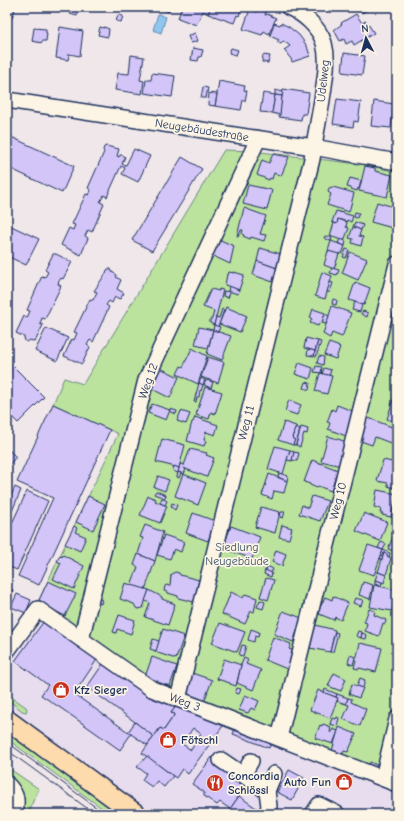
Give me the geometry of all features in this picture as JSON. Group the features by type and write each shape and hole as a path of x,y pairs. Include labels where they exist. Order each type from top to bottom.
{"main road":[{"path":"7,720 131,813"}],"street":[{"name":"Udelweg","path":"288,7 301,14 317,30 324,42 326,53 326,75 322,104 313,147"},
{"name":"Neugebäudestraße","path":"7,100 313,147 397,162"},
{"name":"Weg 12","path":"81,639 146,380 258,139"},
{"name":"Weg 11","path":"178,699 312,159 313,147"},
{"name":"Weg 10","path":"279,738 397,264"},
{"name":"Weg 3","path":"7,651 38,609 152,689 397,784"},
{"path":"382,778 397,719"},
{"path":"221,760 267,791"},
{"path":"244,775 251,761"},
{"path":"267,814 270,806 267,791 274,774"},
{"path":"7,784 16,796 17,803 14,814"},
{"path":"313,814 319,805 337,814"}],"shaded area":[{"path":"38,609 397,784 397,814 136,814 7,720 7,651"}],"green space":[{"name":"Siedlung Neugebäude","path":"224,150 253,151 366,165 397,172 397,787 144,689 37,604 118,434 53,404 64,378 83,384"},
{"path":"7,694 26,707 26,712 22,711 7,699"},
{"path":"7,730 118,811 118,814 110,814 7,739"},
{"path":"7,767 39,789 29,814 7,814"}],"water":[{"path":"158,14 166,17 161,33 153,30"}],"building":[{"path":"7,7 15,10 10,22 7,21"},
{"path":"73,7 79,10 77,16 70,14"},
{"path":"155,7 171,7 169,12"},
{"path":"182,7 211,7 208,14 203,11 196,25 178,18"},
{"path":"211,7 242,7 239,16 237,15 234,23 208,14"},
{"path":"365,7 367,10 362,13 358,8"},
{"path":"250,9 257,12 258,9 266,12 265,15 267,14 276,18 269,34 264,31 262,35 243,29"},
{"path":"356,14 362,23 366,21 374,33 354,45 352,41 346,44 344,39 340,41 334,30 342,24 341,23"},
{"path":"118,15 123,16 121,22 116,21"},
{"path":"274,23 280,25 281,23 299,35 307,46 310,56 292,62 284,50 290,46 283,41 281,44 277,42 279,40 270,36"},
{"path":"60,27 83,31 80,56 69,54 68,60 56,58"},
{"path":"100,27 109,29 108,37 98,35"},
{"path":"34,28 46,29 46,41 42,41 42,43 32,41"},
{"path":"195,33 198,41 191,43 188,36"},
{"path":"193,48 203,50 198,61 191,60"},
{"path":"231,48 238,50 236,55 229,53"},
{"path":"344,53 365,56 362,75 342,72"},
{"path":"131,55 144,57 140,80 144,81 142,94 115,90 118,73 129,74"},
{"path":"263,55 270,56 268,63 262,62"},
{"path":"152,73 175,76 172,97 144,93 146,80 151,80"},
{"path":"219,81 245,86 244,90 247,91 241,110 215,106"},
{"path":"203,87 208,88 206,98 201,98"},
{"path":"283,89 309,93 306,114 302,114 301,120 279,117"},
{"path":"275,90 283,92 282,96 275,95"},
{"path":"209,93 217,94 215,106 208,105"},
{"path":"263,93 275,95 272,113 260,112"},
{"path":"275,95 282,96 280,115 272,113"},
{"path":"337,99 361,102 358,122 354,121 353,127 333,124"},
{"path":"374,101 394,104 391,128 371,126"},
{"path":"7,135 74,166 62,193 7,167"},
{"path":"106,146 119,149 117,156 119,157 120,155 123,155 125,157 122,164 126,165 134,149 150,156 138,182 122,174 125,168 121,166 107,197 104,195 100,202 104,204 92,232 88,230 85,236 88,238 81,255 61,245 69,228 73,230 75,225 72,224 86,194 89,195 91,190 88,188 104,152 104,147"},
{"path":"273,154 289,157 281,176 274,173 272,179 270,178 269,180 257,175 262,160 269,163"},
{"path":"182,157 202,169 152,251 132,240"},
{"path":"365,166 375,168 375,171 392,175 387,197 359,191"},
{"path":"350,178 361,181 357,191 347,187"},
{"path":"248,185 272,190 267,210 243,204"},
{"path":"333,187 354,193 349,212 327,205 331,194 328,192 329,188"},
{"path":"377,202 397,208 396,229 371,222"},
{"path":"244,208 266,216 260,234 266,235 264,241 251,237 250,239 243,236 243,230 241,230 239,236 237,236"},
{"path":"336,211 353,216 351,222 338,219 337,224 332,222"},
{"path":"355,212 359,213 357,218 354,217"},
{"path":"338,219 347,222 346,227 349,228 344,241 330,236 334,223 337,224"},
{"path":"355,222 363,225 361,230 353,227"},
{"path":"7,224 39,239 26,265 7,256"},
{"path":"353,227 361,230 359,236 363,237 361,246 352,243 353,239 349,238"},
{"path":"325,236 332,238 331,241 324,238"},
{"path":"216,238 234,246 230,264 209,254"},
{"path":"340,239 346,241 345,246 338,243"},
{"path":"331,241 345,246 342,254 340,253 339,255 328,251"},
{"path":"260,248 281,254 277,268 257,261"},
{"path":"346,249 349,250 346,258 343,257"},
{"path":"328,251 339,254 334,269 324,265"},
{"path":"350,252 367,259 358,280 342,273"},
{"path":"53,254 72,262 63,279 61,278 59,281 58,284 61,286 45,319 42,318 40,324 43,325 35,342 30,340 27,342 25,341 24,337 16,333 24,316 27,318 30,311 27,310 42,276 45,277 48,272 45,270"},
{"path":"257,261 277,268 273,282 253,275"},
{"path":"332,268 339,270 337,275 330,273"},
{"path":"108,269 111,269 112,272 117,275 116,277 121,280 117,289 124,293 120,299 115,297 112,303 109,301 106,305 109,307 93,342 90,340 87,345 90,347 82,364 64,356 72,339 74,340 77,333 74,332 90,299 93,300 97,292 94,291"},
{"path":"229,272 244,275 239,290 225,285 227,274 228,275"},
{"path":"322,272 332,276 325,299 315,296"},
{"path":"330,282 333,283 330,292 327,292"},
{"path":"355,282 370,288 364,305 349,300"},
{"path":"229,286 239,290 238,294 228,291"},
{"path":"211,289 219,291 219,289 223,290 214,325 210,323 210,319 212,319 214,311 203,307"},
{"path":"224,291 230,292 228,298 223,296"},
{"path":"333,299 337,300 336,305 332,304"},
{"path":"355,302 362,305 360,312 352,310"},
{"path":"332,306 351,313 342,337 332,333 330,338 323,334"},
{"path":"226,307 247,316 240,332 219,324"},
{"path":"222,309 224,310 218,327 214,325 216,317 219,318"},
{"path":"313,309 325,313 322,323 320,322 318,326 310,323"},
{"path":"363,311 368,313 367,317 361,314"},
{"path":"325,314 329,316 326,324 322,323"},
{"path":"214,325 220,327 218,332 213,330"},
{"path":"199,327 213,330 208,348 195,345"},
{"path":"46,328 68,338 57,361 35,351"},
{"path":"213,330 231,336 222,360 207,354"},
{"path":"306,338 318,341 315,351 304,348"},
{"path":"318,341 321,342 316,357 314,356"},
{"path":"329,343 340,347 336,359 324,355"},
{"path":"192,348 207,356 198,384 177,374 181,366 183,367"},
{"path":"308,349 315,351 314,356 307,355"},
{"path":"319,356 324,357 323,365 317,363"},
{"path":"208,357 224,362 218,383 201,377"},
{"path":"299,363 313,368 310,379 295,374"},
{"path":"11,364 44,397 18,423 7,412 7,368"},
{"path":"316,366 322,367 321,373 314,372"},
{"path":"160,368 179,377 170,398 150,388"},
{"path":"324,368 331,370 329,376 322,374"},
{"path":"320,373 332,376 327,394 315,391"},
{"path":"201,378 205,380 203,385 199,383"},
{"path":"206,380 213,382 211,388 204,385"},
{"path":"306,382 310,383 309,390 304,388"},
{"path":"199,383 203,385 201,391 200,390 199,397 197,397 196,402 194,402"},
{"path":"205,387 222,392 215,414 211,412 209,419 196,415"},
{"path":"394,397 397,398 397,423 387,419"},
{"path":"289,400 301,405 297,415 285,411"},
{"path":"53,404 110,430 39,585 18,576 53,498 17,482"},
{"path":"152,404 170,410 166,420 148,413"},
{"path":"337,405 355,412 346,436 328,429 330,423 327,422 332,409 335,411"},
{"path":"170,409 177,411 176,414 169,411"},
{"path":"181,411 190,414 186,424 177,421"},
{"path":"195,417 218,425 215,435 206,432 204,440 206,441 204,446 187,441 192,422"},
{"path":"366,417 397,429 393,444 375,437 372,445 358,440"},
{"path":"284,422 296,426 292,438 295,440 293,445 278,440"},
{"path":"296,427 300,429 296,445 293,445 295,440 292,438"},
{"path":"301,427 308,429 307,434 304,433 300,447 296,445"},
{"path":"328,436 347,442 341,466 321,461"},
{"path":"162,439 185,445 179,468 156,462"},
{"path":"275,446 290,450 283,474 268,469"},
{"path":"7,448 16,457 7,467"},
{"path":"190,449 207,453 206,455 214,458 207,477 183,468"},
{"path":"290,450 294,452 292,461 287,460"},
{"path":"294,452 299,453 297,461 292,460"},
{"path":"312,460 338,470 331,491 318,486 317,488 304,482"},
{"path":"383,460 397,463 397,489 388,486 388,483 377,481"},
{"path":"180,464 184,465 183,468 186,469 184,474 178,472"},
{"path":"174,466 179,468 178,473 173,471"},
{"path":"178,472 181,473 179,478 177,477"},
{"path":"279,473 288,476 287,481 278,477"},
{"path":"183,474 206,483 198,505 175,496"},
{"path":"269,474 287,481 284,493 274,491 272,499 262,495"},
{"path":"158,476 169,480 165,491 154,487"},
{"path":"15,487 21,490 7,523 7,505"},
{"path":"377,490 397,494 391,517 382,515 383,513 380,513 381,509 374,507"},
{"path":"27,491 48,501 17,570 7,566 7,534"},
{"path":"156,491 166,495 165,498 154,494"},
{"path":"88,496 105,504 93,530 76,522"},
{"path":"148,496 167,506 160,523 140,515"},
{"path":"312,496 328,501 320,521 299,514 302,505 308,508"},
{"path":"396,497 397,498 397,518 391,517"},
{"path":"162,498 167,501 165,505 160,503"},
{"path":"172,503 177,505 175,510 171,507"},
{"path":"261,507 280,512 275,533 255,527"},
{"path":"281,512 285,512 283,518 280,517"},
{"path":"193,513 215,521 208,541 186,533"},
{"path":"364,513 387,522 380,541 356,531"},
{"path":"145,525 163,532 155,561 138,554 143,538 140,537"},
{"path":"282,525 292,528 289,539 279,537"},
{"path":"74,526 77,528 75,532 86,537 80,551 65,544"},
{"path":"231,526 260,537 252,559 223,548"},
{"path":"397,527 397,552 388,549"},
{"path":"164,535 184,542 181,552 174,549 170,559 157,555"},
{"path":"381,542 386,544 383,550 378,548"},
{"path":"368,545 383,550 374,575 359,570"},
{"path":"276,550 286,554 282,566 272,562"},
{"path":"383,550 390,553 389,557 384,553 382,559 380,559"},
{"path":"384,553 391,558 386,575 378,572"},
{"path":"138,554 155,561 145,590 131,585 138,567 134,565"},
{"path":"60,555 62,557 63,555 84,566 74,589 53,579 61,563 57,561"},
{"path":"262,561 266,563 264,568 260,566"},
{"path":"267,566 273,569 271,573 266,571"},
{"path":"265,570 272,573 271,577 264,574"},
{"path":"175,572 179,573 180,575 199,580 194,602 178,598 178,596 164,591 166,585 170,586 171,575"},
{"path":"378,572 386,575 384,583 375,580"},
{"path":"266,578 274,580 268,600 260,597"},
{"path":"375,580 382,582 381,586 375,584"},
{"path":"48,581 76,594 65,616 43,605 44,603 39,600"},
{"path":"363,582 373,585 370,599 359,595"},
{"path":"125,583 149,590 143,608 138,609 134,604 120,599"},
{"path":"374,585 397,590 392,611 370,607"},
{"path":"7,588 13,590 7,605"},
{"path":"149,590 162,597 162,599 175,604 168,625 145,617 150,603 145,601"},
{"path":"231,592 243,598 245,594 257,598 254,612 251,611 245,624 222,614"},
{"path":"17,594 31,600 26,613 11,607"},
{"path":"333,596 348,603 341,620 335,617 334,620 319,614 320,613 318,612 325,597 332,600"},
{"path":"98,598 102,600 101,604 96,602"},
{"path":"355,598 363,600 361,606 353,603"},
{"path":"260,600 265,602 263,609 257,607"},
{"path":"369,609 375,611 374,615 386,620 385,624 383,623 379,636 365,631 367,623 364,622"},
{"path":"283,611 302,618 293,642 274,634"},
{"path":"119,615 135,620 131,634 117,629 116,633 113,632"},
{"name":"Kfz Sieger","path":"44,621 98,658 74,694 131,734 120,750 41,695 48,685 15,661"},
{"path":"220,623 245,632 237,652 212,643"},
{"path":"315,625 335,630 330,652 310,648"},
{"path":"163,629 184,636 176,659 155,652"},
{"path":"251,629 259,632 258,637 255,636 254,642 248,640"},
{"path":"358,631 362,632 361,638 356,636"},
{"path":"335,632 338,633 333,652 330,652"},
{"path":"362,633 367,635 366,639 361,638"},
{"path":"273,637 291,644 289,649 294,651 287,669 265,660"},
{"path":"153,639 159,641 156,651 150,649"},
{"path":"360,643 382,648 376,672 354,668"},
{"path":"242,645 246,646 243,656 239,655"},
{"path":"350,655 355,657 353,665 348,663"},
{"path":"152,657 177,666 170,686 157,684 158,681 145,677"},
{"path":"244,658 248,660 246,664 261,670 253,690 237,683"},
{"path":"224,659 241,665 236,686 217,679"},
{"path":"105,661 177,705 171,713 175,714 164,730 160,728 154,737 87,687"},
{"path":"192,673 212,680 204,702 185,695"},
{"path":"334,673 346,679 341,691 328,686"},
{"path":"360,678 365,680 363,688 357,686"},
{"path":"352,684 363,688 359,698 349,694"},
{"path":"237,688 241,689 239,694 235,693"},
{"path":"325,689 337,694 336,697 324,693"},
{"path":"318,690 338,698 330,718 310,710"},
{"path":"337,694 348,698 346,704 337,701"},
{"path":"245,695 259,701 255,710 251,708 248,713 239,710"},
{"path":"348,698 352,699 351,702 366,709 360,726 343,719 349,705 346,704"},
{"name":"Fötschl","path":"177,705 225,723 188,774 182,769 176,778 142,753 160,728 164,730 175,714 171,713","holes":["193,728 201,734 191,750 182,744"]},
{"path":"337,717 339,718 337,726 330,724 332,718 336,719"},
{"path":"135,722 154,737 147,745 128,732"},
{"path":"237,724 273,738 269,748 233,734"},
{"path":"323,724 331,727 331,733 333,729 338,731 333,744 315,738 320,725 322,726"},
{"path":"339,727 356,734 348,752 344,751 342,755 335,751 334,754 331,754"},
{"path":"273,738 285,743 283,750 270,745"},
{"path":"397,754 397,769 392,767"},
{"path":"147,756 173,776 164,787 157,781 152,787 142,780 146,773 137,767"},
{"name":"Concordia Schlössl","path":"212,757 221,764 219,768 235,779 234,781 238,784 240,780 245,782 239,796 230,809 220,802 217,805 204,796 204,792 192,784"},
{"path":"370,762 377,765 377,771 368,769"},
{"path":"289,770 304,778 292,800 277,792"},
{"path":"239,796 259,810 257,814 237,814 230,809"}],"tram line":[{"path":"7,742 105,814"},
{"path":"7,750 95,814"}],"place":[{"name":"Kfz Sieger","path":"61,690"},
{"name":"Fötschl","path":"168,740"},
{"name":"Auto Fun","path":"344,782"},
{"name":"Concordia Schlössl","path":"215,783"}]}
